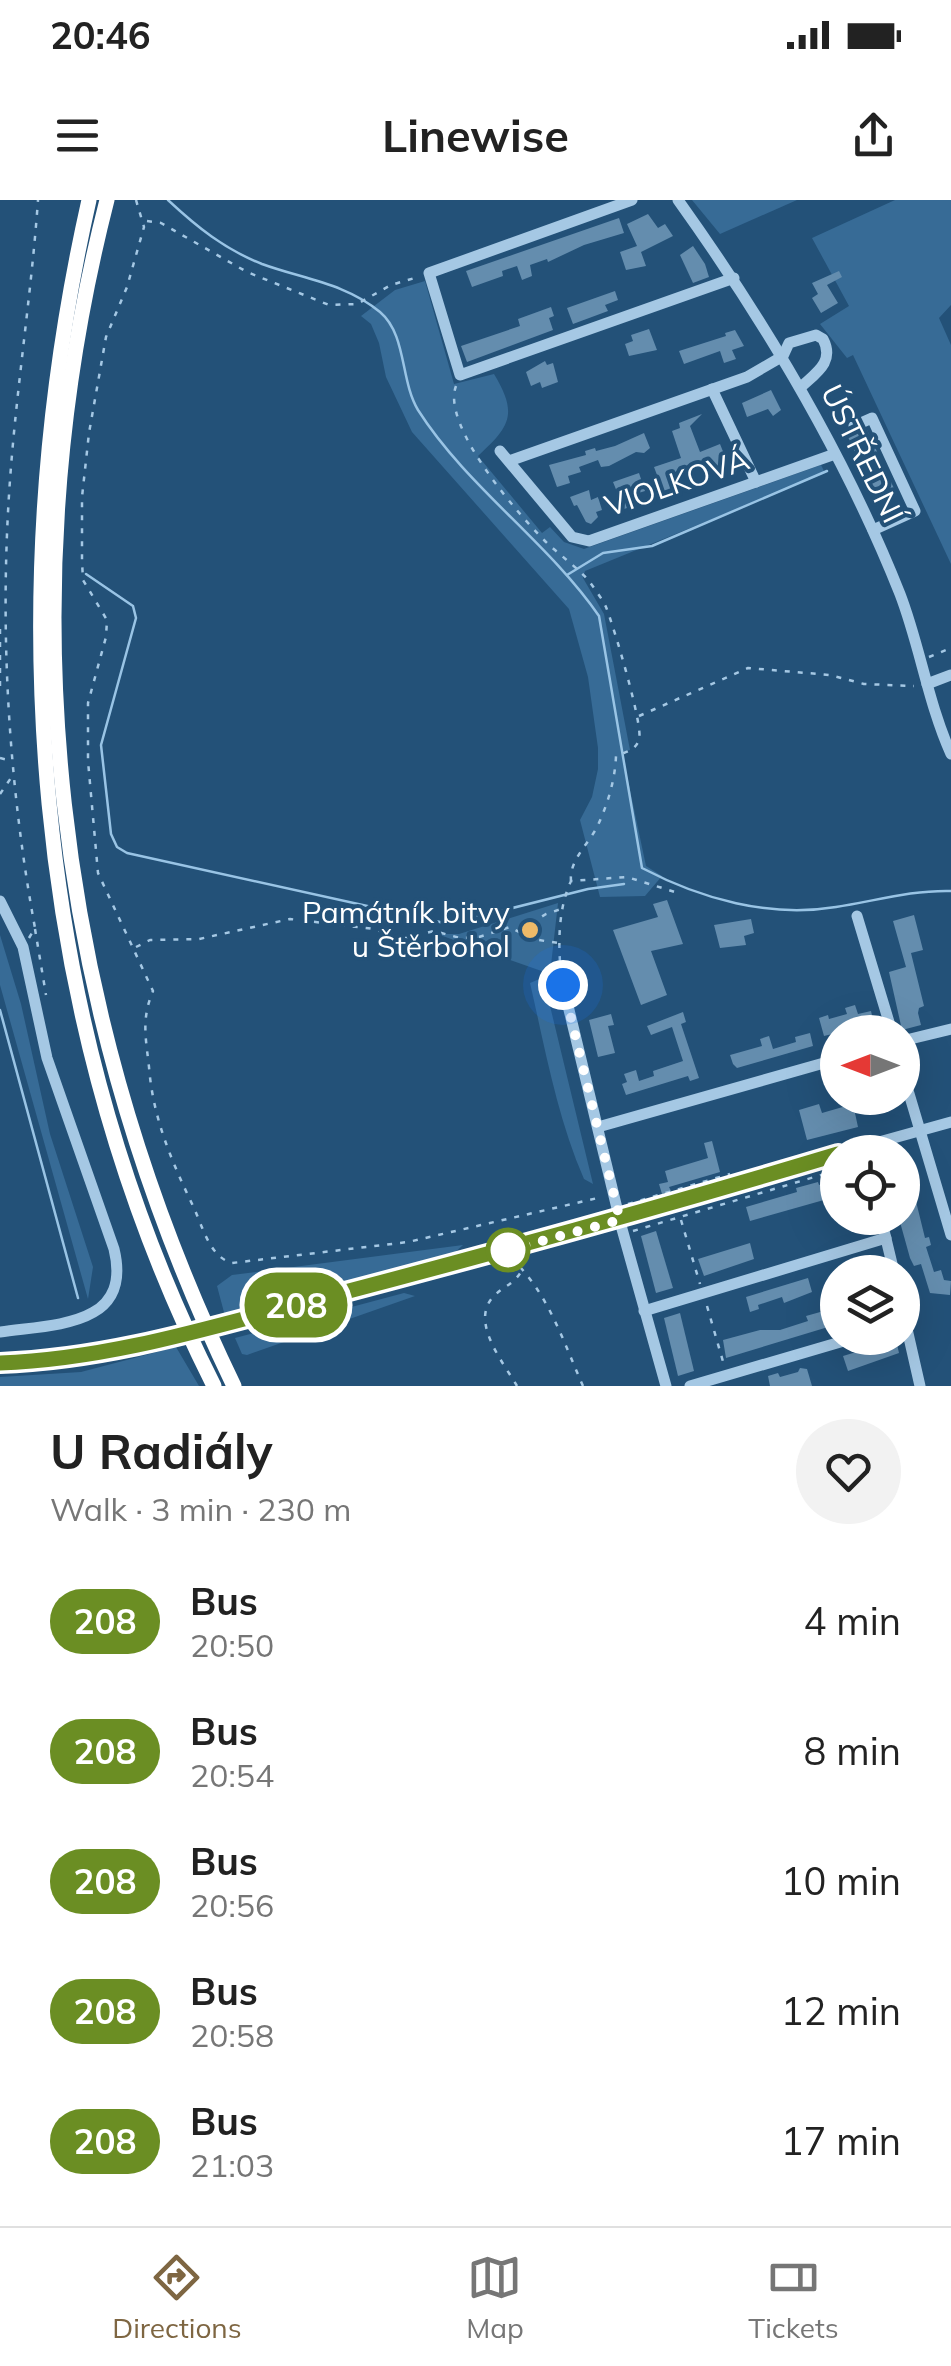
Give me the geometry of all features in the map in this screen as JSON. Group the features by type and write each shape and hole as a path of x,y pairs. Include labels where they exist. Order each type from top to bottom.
{"highway":[{"path":"89,200 59,342 40,506 36,645 46,809 72,974 111,1129 160,1266 214,1386"},
{"path":"107,200 78,336 58,502 54,665 64,807 85,949 126,1116 180,1268 234,1386"}],"street":[{"path":"632,200 429,273 460,375 734,278"},
{"name":"ÚSTŘEDNÍ","path":"678,200 784,356 873,530 902,598 951,754"},
{"path":"784,356 789,343 810,335 822,339 827,347 825,364 801,387"},
{"name":"VIOLKOVÁ","path":"784,356 747,377 504,456 572,536 589,540 835,454"},
{"path":"712,389 756,482"},
{"path":"854,426 872,418 915,511 873,530"},
{"path":"927,684 951,675"},
{"path":"0,901 23,947 47,1058 114,1249 118,1279 108,1302 90,1316 0,1332"},
{"path":"857,916 887,1015"},
{"path":"563,985 620,1220 666,1386"},
{"path":"920,1037 951,1029"},
{"path":"598,1127 820,1064"},
{"path":"916,1115 951,1234"},
{"path":"904,1135 951,1122"},
{"path":"0,1363 66,1360 146,1344 620,1220 820,1159"},
{"path":"885,1235 890,1255"},
{"path":"644,1312 886,1238"},
{"path":"690,1386 820,1348"},
{"path":"912,1355 920,1386"}],"path":[{"path":"23,947 35,928 23,862 8,676 8,497 31,303 38,200"},
{"path":"136,200 145,221 127,287 106,337 82,496 84,580 107,620 88,703 88,761 98,873 152,991 144,1010 143,1028 154,1112 216,1254 222,1261 232,1263 408,1242 614,1194"},
{"path":"145,221 161,224 248,272 329,304 357,304 392,284 429,273"},
{"path":"460,375 453,394 462,428 480,464 530,523 588,580 606,607 638,717 640,738 633,749 618,754 598,826 574,864 566,891 558,944 563,985"},
{"path":"0,629 0,693"},
{"path":"920,661 951,648"},
{"path":"638,717 748,668 830,675 881,685 927,684"},
{"path":"1,686 8,676"},
{"path":"0,758 14,762"},
{"path":"0,794 15,773"},
{"path":"571,882 626,877 675,892"},
{"path":"518,931 564,905"},
{"path":"134,948 150,940 199,940 290,918 374,929 402,939 434,930 460,938 479,937 510,927 535,940 558,944"},
{"path":"532,922 535,940"},
{"path":"510,1256 544,1296 583,1386"},
{"path":"516,1386 490,1337 484,1312 494,1296 511,1287 523,1268"}],"shaded area":[{"path":"692,200 797,200 720,234"},
{"path":"895,200 951,200 951,305 939,318 951,345 951,564 853,355 847,358 820,324 849,306 812,238"},
{"path":"425,281 454,384 494,374 506,400 507,420 503,428 478,456 542,533 550,527 564,542 584,549 821,465 825,473 585,571 583,578 604,614 630,750 622,752 646,866 662,876 645,896 600,897 580,820 592,797 598,748 588,677 569,609 412,432 386,377 371,324 361,316 395,290"},
{"path":"558,903 550,974 437,934 459,934"},
{"path":"0,935 21,1004 50,1134 93,1267 88,1299 0,985"},
{"path":"544,981 593,1184 584,1179 559,1107 530,983"},
{"path":"463,1245 452,1255 225,1316 217,1286 232,1275"},
{"path":"404,1293 415,1296 247,1355 242,1354 235,1338"},
{"path":"176,1347 199,1386 0,1386 0,1377 81,1372"}],"building":[{"path":"648,214 658,228 665,224 673,236 641,252 646,266 626,270 620,252 637,246 627,224"},
{"path":"619,218 624,233 530,265 532,276 522,280 517,266 502,271 503,276 472,287 466,271"},
{"path":"693,246 709,277 693,283 680,255"},
{"path":"839,271 842,277 827,285 838,303 821,313 812,298 818,294 812,283"},
{"path":"615,291 618,300 605,305 608,311 573,324 567,308"},
{"path":"551,307 553,330 467,362 461,346 520,326 518,319"},
{"path":"649,329 657,350 629,356 625,344 633,341 631,335"},
{"path":"735,330 744,346 732,350 736,359 724,363 720,351 684,364 679,351"},
{"path":"545,361 547,365 553,363 558,382 542,388 540,382 531,386 526,372"},
{"path":"771,390 781,410 773,416 768,409 747,417 742,403"},
{"path":"702,414 690,426 700,452 720,444 728,464 703,478 700,468 674,476 677,486 663,491 654,467 681,458 672,431 680,428 679,423"},
{"path":"867,430 897,495 879,503 848,437"},
{"path":"644,433 650,448 644,453 636,452 609,466 601,467 598,460 579,467 581,472 568,476 570,483 557,487 549,465 586,455 585,451 595,448 596,451 615,446"},
{"path":"639,473 645,491 632,495 636,505 624,509 613,482"},
{"path":"589,490 591,500 598,497 602,510 596,512 598,517 591,524 570,497"},
{"path":"667,900 683,944 651,951 667,995 641,1005 613,930 658,917 653,904"},
{"path":"914,915 923,950 911,953 924,1006 919,1008 918,1015 899,1015 889,972 906,967 893,921"},
{"path":"751,919 754,933 744,936 746,945 720,948 714,925"},
{"path":"855,1005 858,1014 871,1011 872,1015 843,1015 847,1014 845,1008"},
{"path":"683,1012 686,1022 681,1024 699,1078 690,1081 688,1076 626,1095 624,1074 636,1070 639,1081 654,1076 653,1071 683,1061 672,1027 651,1035 647,1026"},
{"path":"611,1014 614,1025 608,1026 615,1053 598,1057 589,1020"},
{"path":"810,1033 813,1046 737,1068 733,1064 730,1055 762,1046 760,1039 769,1036 773,1049"},
{"path":"819,1104 820,1115 855,1115 858,1127 807,1140 799,1110"},
{"path":"712,1141 720,1172 669,1187 671,1191 662,1194 659,1184 668,1182 665,1171 708,1158 704,1143"},
{"path":"818,1182 820,1201 750,1221 746,1207 797,1192 796,1188"},
{"path":"920,1218 925,1238 929,1237 931,1245 926,1247 934,1272 941,1270 944,1280 951,1281 950,1295 930,1293 920,1255 909,1255 904,1235 920,1235"},
{"path":"656,1231 673,1288 656,1293 641,1236"},
{"path":"750,1243 754,1259 704,1276 698,1259"},
{"path":"808,1278 812,1292 784,1303 782,1297 750,1312 746,1297"},
{"path":"820,1312 820,1329 726,1358 723,1340 760,1330 780,1330 808,1321 806,1316"},
{"path":"680,1313 694,1371 678,1376 664,1318"},
{"path":"846,1355 893,1355 848,1371 843,1356"},
{"path":"807,1369 812,1386 770,1386 768,1376 778,1373 780,1377"}],"waterway":[{"path":"168,200 235,251 353,294 380,312 395,333 412,398 438,438 556,563 599,616 642,868 712,897 786,910 951,891"},
{"path":"567,575 603,553 652,546 827,471"},
{"path":"86,574 133,606 136,618 101,745 111,834 117,847 127,853 449,924 588,889 624,884"},
{"path":"0,1010 78,1298"}],"bus line":[{"name":"208","path":"0,1363 66,1360 146,1344 620,1220 820,1159"}],"place":[{"name":"Památník bitvy u Štěrbohol","path":"530,930"}],"route":[{"path":"508,1250 620,1220 563,985"}]}
